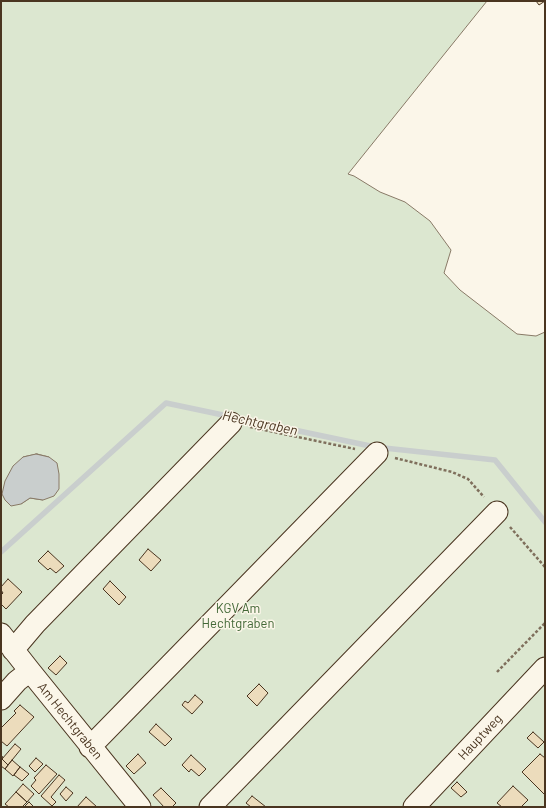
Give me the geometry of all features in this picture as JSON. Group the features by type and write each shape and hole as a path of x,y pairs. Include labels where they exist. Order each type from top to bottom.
{"lane":[{"path":"7,642 35,624 231,423"},
{"path":"90,747 377,453"},
{"path":"210,807 497,512"},
{"name":"Am Hechtgraben","path":"7,642 90,747 140,807"},
{"name":"Hauptweg","path":"414,807 545,668"},
{"path":"1,699 30,671"}],"path":[{"path":"231,423 377,453 452,472 468,479 545,567"},
{"path":"497,672 545,623"}],"green space":[{"name":"KGV Am Hechtgraben","path":"1,1 487,1 348,174 380,192 405,202 430,221 451,250 444,273 460,290 517,334 536,336 545,332 545,807 1,807","holes":["37,454 49,457 43,500 30,498 21,504 23,457"]}],"shaded area":[{"path":"36,454 49,457 57,463 59,489 54,496 43,500 30,498 21,504 11,506 2,494 5,481 13,466 23,457"}],"building":[{"path":"536,1 545,1 539,5"},
{"path":"148,549 161,560 151,571 139,560"},
{"path":"48,551 64,566 56,573 50,568 48,570 38,561"},
{"path":"8,579 22,592 6,609 1,604 1,595 3,593 1,587"},
{"path":"110,581 126,597 119,605 103,589"},
{"path":"60,656 67,663 56,675 48,668"},
{"path":"259,684 268,693 257,706 247,696"},
{"path":"195,695 203,702 192,714 182,705 185,701 188,703"},
{"path":"20,705 34,717 7,746 1,741 1,728 16,713 14,711"},
{"path":"156,724 172,739 165,746 149,732"},
{"path":"533,732 544,742 538,748 527,738"},
{"path":"15,744 21,749 8,765 2,759"},
{"path":"138,754 146,763 134,774 126,766"},
{"path":"540,754 545,758 545,795 522,772"},
{"path":"191,755 206,769 199,776 191,769 189,772 182,765"},
{"path":"1,756 8,765 5,769 1,766"},
{"path":"36,758 43,764 35,772 29,766"},
{"path":"12,760 20,767 13,776 5,769"},
{"path":"46,765 57,774 39,794 31,786 36,780 34,778"},
{"path":"20,767 29,774 22,781 14,775"},
{"path":"59,775 65,780 51,797 56,802 52,806 41,796"},
{"path":"457,782 467,792 461,797 451,788"},
{"path":"23,784 34,794 27,802 16,792"},
{"path":"513,786 528,800 521,807 502,807 497,803"},
{"path":"66,787 73,793 66,801 60,794"},
{"path":"161,788 176,803 172,807 164,807 153,795"},
{"path":"16,792 27,802 22,807 9,807 5,804"},
{"path":"252,796 266,807 251,807 246,803"},
{"path":"86,797 97,807 77,807"},
{"path":"29,802 34,807 24,807"}],"waterway":[{"name":"Hechtgraben","path":"1,552 166,403 375,447 495,460 545,522"}]}
